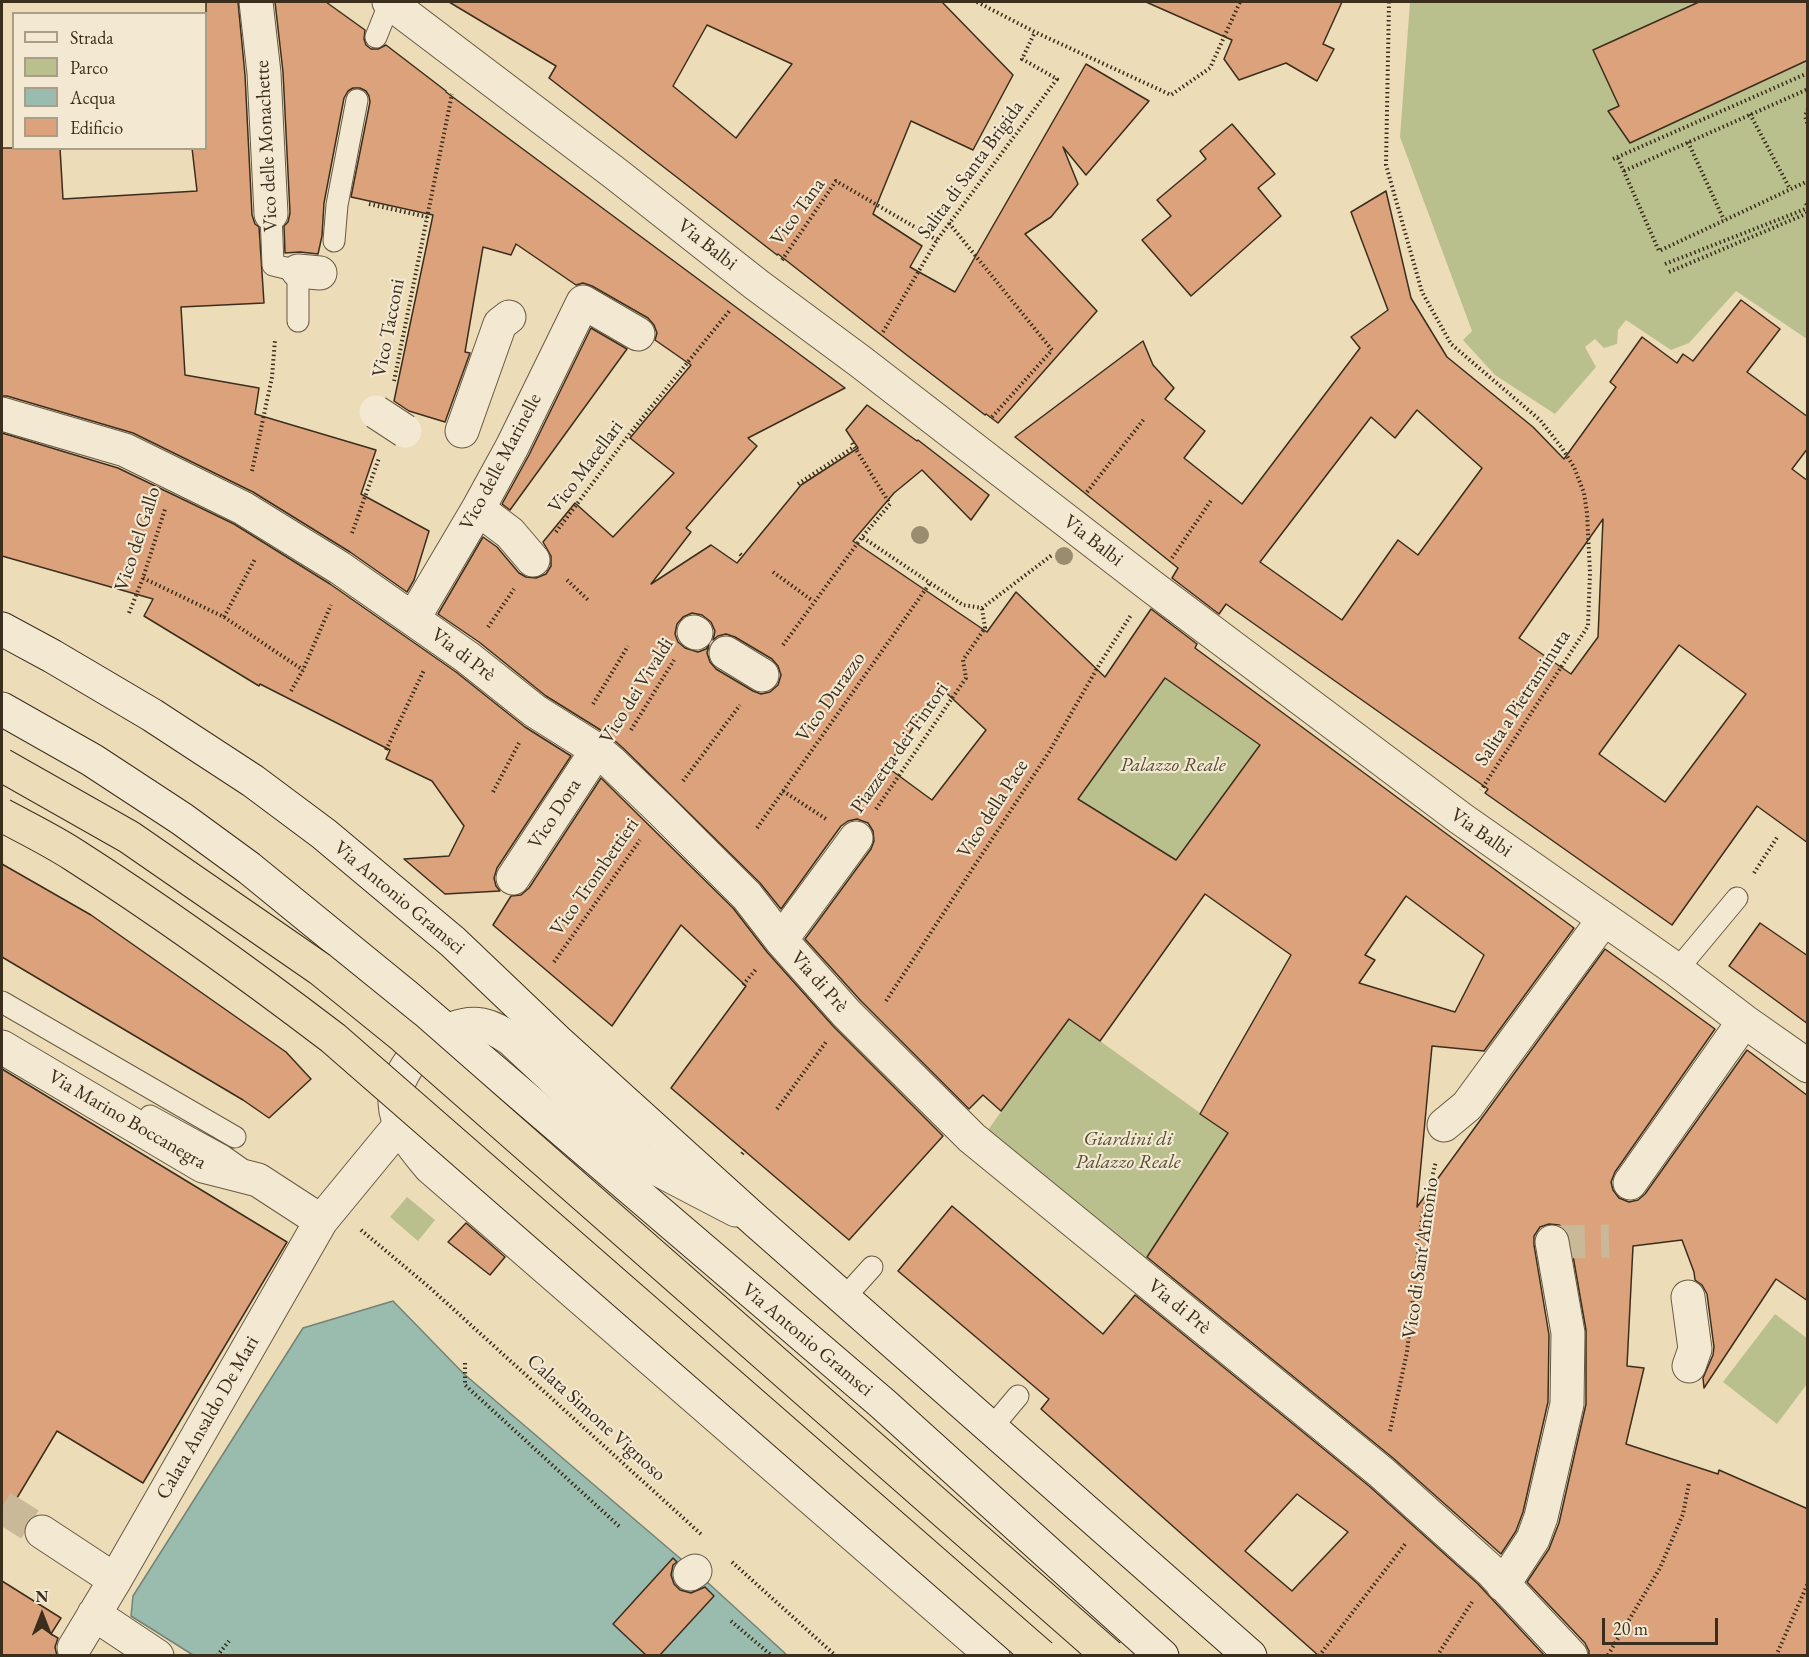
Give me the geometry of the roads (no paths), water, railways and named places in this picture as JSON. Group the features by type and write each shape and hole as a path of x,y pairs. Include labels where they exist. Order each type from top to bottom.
{"highway":[{"path":"2,765 129,837 320,969 404,1038 1109,1656"},
{"path":"2,815 72,854 174,921 333,1038 1041,1656"}],"street":[{"name":"Vico delle Monachette","path":"256,2 264,73 271,214"},
{"name":"Via Balbi","path":"389,2 616,174 757,285 861,362 1117,570 1460,819 1677,970 1808,1066"},
{"name":"Vico delle Marinelle","path":"413,619 512,447 583,302 638,334"},
{"path":"462,431 500,324 509,318"},
{"path":"376,412 405,430"},
{"name":"Via di Prè","path":"2,414 125,450 243,508 342,570 467,657 535,711 594,749 661,810 747,896 781,940 856,1023 972,1138 1382,1472 1497,1578 1571,1656"},
{"path":"478,509 510,533 534,560"},
{"name":"Via Antonio Gramsci","path":"2,629 152,715 253,781 324,834 464,953 557,1041 756,1221 1250,1656"},
{"path":"726,653 762,675"},
{"name":"Via Antonio Gramsci","path":"2,709 92,760 192,826 249,868 406,996 882,1403 1162,1656"},
{"name":"Vico Dora","path":"513,878 594,749"},
{"path":"781,940 856,838"},
{"path":"1444,1125 1467,1106 1604,919"},
{"path":"1630,1183 1744,1021"},
{"name":"Via Antonio Gramsci","path":"756,1221 640,1160 499,1030 482,1025 469,1025 446,1031 426,1045 412,1059 397,1086 395,1104 400,1125 413,1147 439,1174 993,1656"},
{"name":"Via Marino Boccanegra","path":"2,1047 203,1166 258,1180 327,1214"},
{"name":"Calata Ansaldo De Mari","path":"74,1648 116,1580 327,1214 400,1125"},
{"path":"1497,1578 1533,1539 1541,1517 1568,1404 1568,1333 1552,1242"},
{"path":"1688,1297 1695,1349 1689,1366"},
{"path":"42,1532 116,1580"},
{"path":"94,1614 157,1656"}],"lane":[{"path":"376,38 389,2"},
{"path":"334,241 337,205 357,100"},
{"name":"Vico delle Monachette","path":"271,214 273,265 309,272 298,321"},
{"path":"1677,970 1737,898"},
{"path":"2,1002 235,1137"},
{"path":"2,1030 223,1156 258,1180"},
{"path":"844,1298 872,1268"},
{"path":"992,1427 1018,1396"}],"water":[{"path":"393,1301 464,1374 695,1571 787,1655 193,1655 131,1616 133,1596 303,1328"}],"tunnel":[{"path":"1552,1242 1609,1241"},
{"path":"2,1507 42,1532"}],"park label":[{"name":"Palazzo Reale","path":"1173,766"},
{"name":"Giardini di Palazzo Reale","path":"1128,1152"}]}
